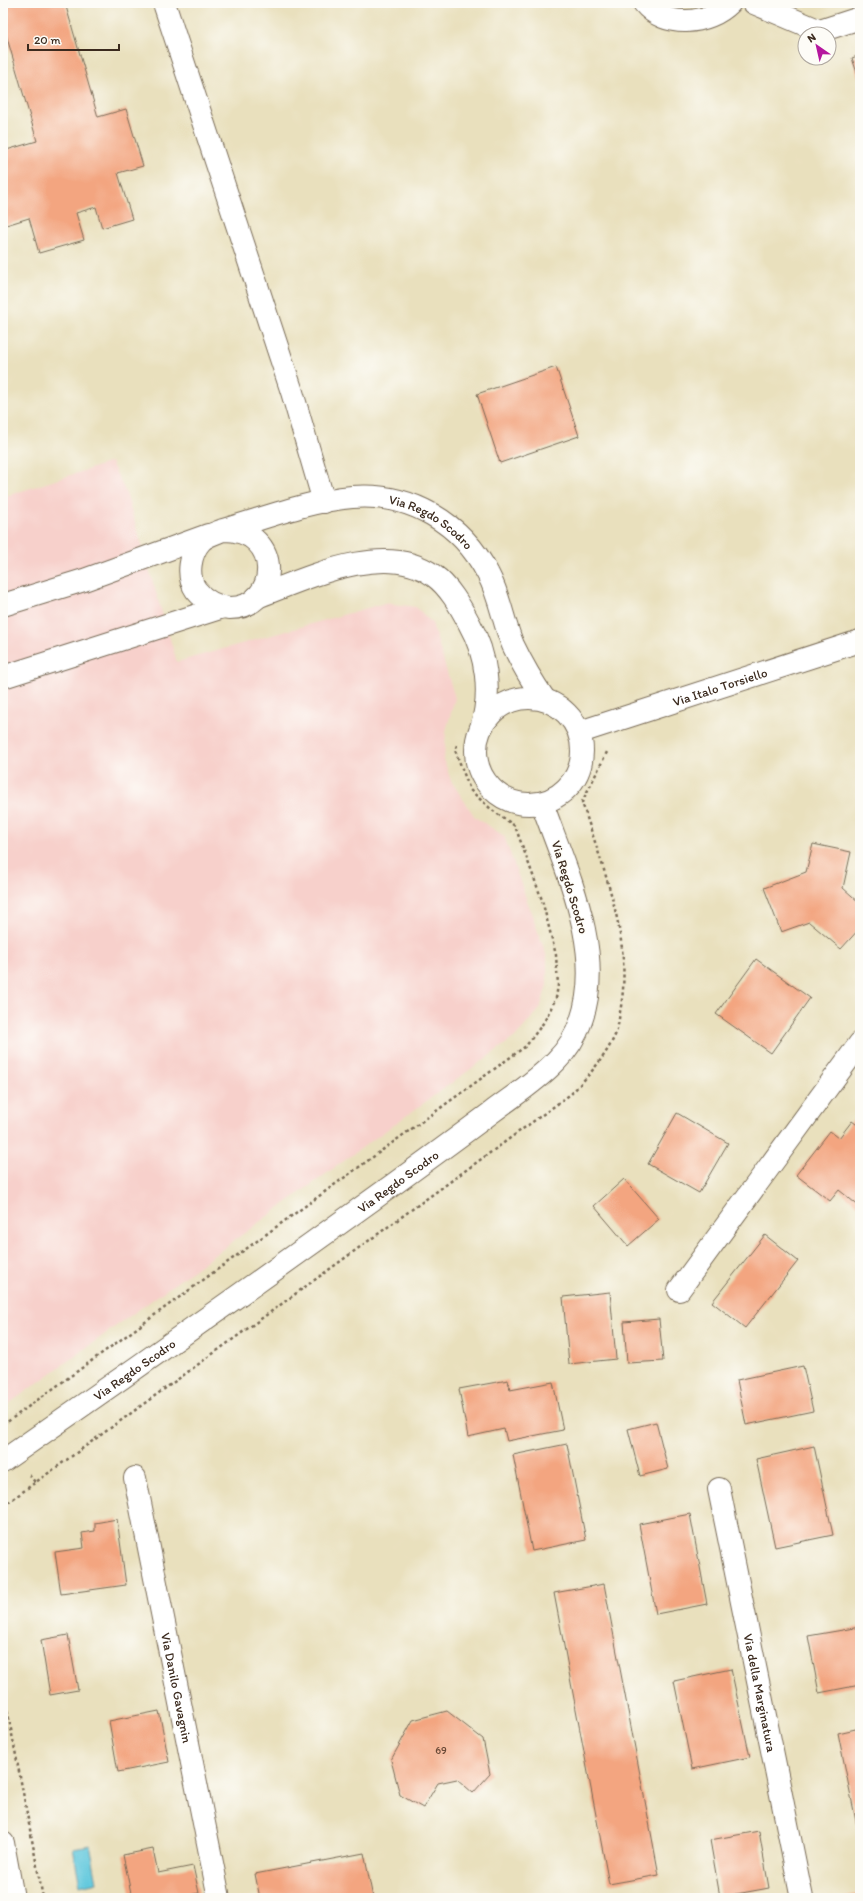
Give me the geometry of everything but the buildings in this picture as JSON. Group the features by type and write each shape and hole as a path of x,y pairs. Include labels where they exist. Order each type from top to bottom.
{"street":[{"path":"164,3 292,392 324,502"},
{"path":"644,3 664,17 684,22 704,19 723,10 730,3"},
{"path":"754,3 820,31 860,18"},
{"name":"Via Regdo Scodro","path":"3,605 84,580 217,532 324,502 353,497 384,498 411,504 433,514 455,530 477,555 489,574 513,644 545,700"},
{"name":"Via Regdo Scodro","path":"3,677 223,608 235,608 246,604 256,597 263,589 268,578 269,567 267,556 254,538 245,533 234,530 217,532 202,541 194,551 191,563 191,575 194,587 202,597 211,604 223,608"},
{"name":"Via Regdo Scodro","path":"256,597 324,572 358,563 400,562 424,569 443,584 452,595 478,640 488,689 488,701 481,728 477,745 477,762 487,783 494,792 509,801 525,805 542,803 559,796 572,784 580,768 583,750 580,732 572,718 560,707 545,700 530,698 515,700 496,711 481,728"},
{"name":"Via Italo Torsiello","path":"580,732 860,641"},
{"name":"Via Regdo Scodro","path":"6,1460 454,1140 530,1084 562,1054 574,1036 583,1014 588,988 589,968 587,945 580,912 542,803"},
{"path":"679,1290 860,1043"},
{"name":"Via Danilo Gavagnin","path":"134,1478 219,1898"},
{"name":"Via della Marginatura","path":"719,1489 802,1898"},
{"path":"3,1843 13,1898"},
{"path":"3,1876 13,1898"}],"path":[{"path":"3,1425 526,1046 544,1022 556,998 558,969 542,900 516,826 492,810 470,790 455,750 461,736"},
{"path":"3,1687 43,1898"}],"shaded area":[{"path":"111,462 126,493 177,662 385,603 416,607 432,623 455,698 446,731 444,760 451,781 475,817 504,836 547,957 547,985 540,1009 515,1037 3,1408 3,497"}],"water":[{"path":"90,1845 97,1882 80,1886 73,1848"}]}
